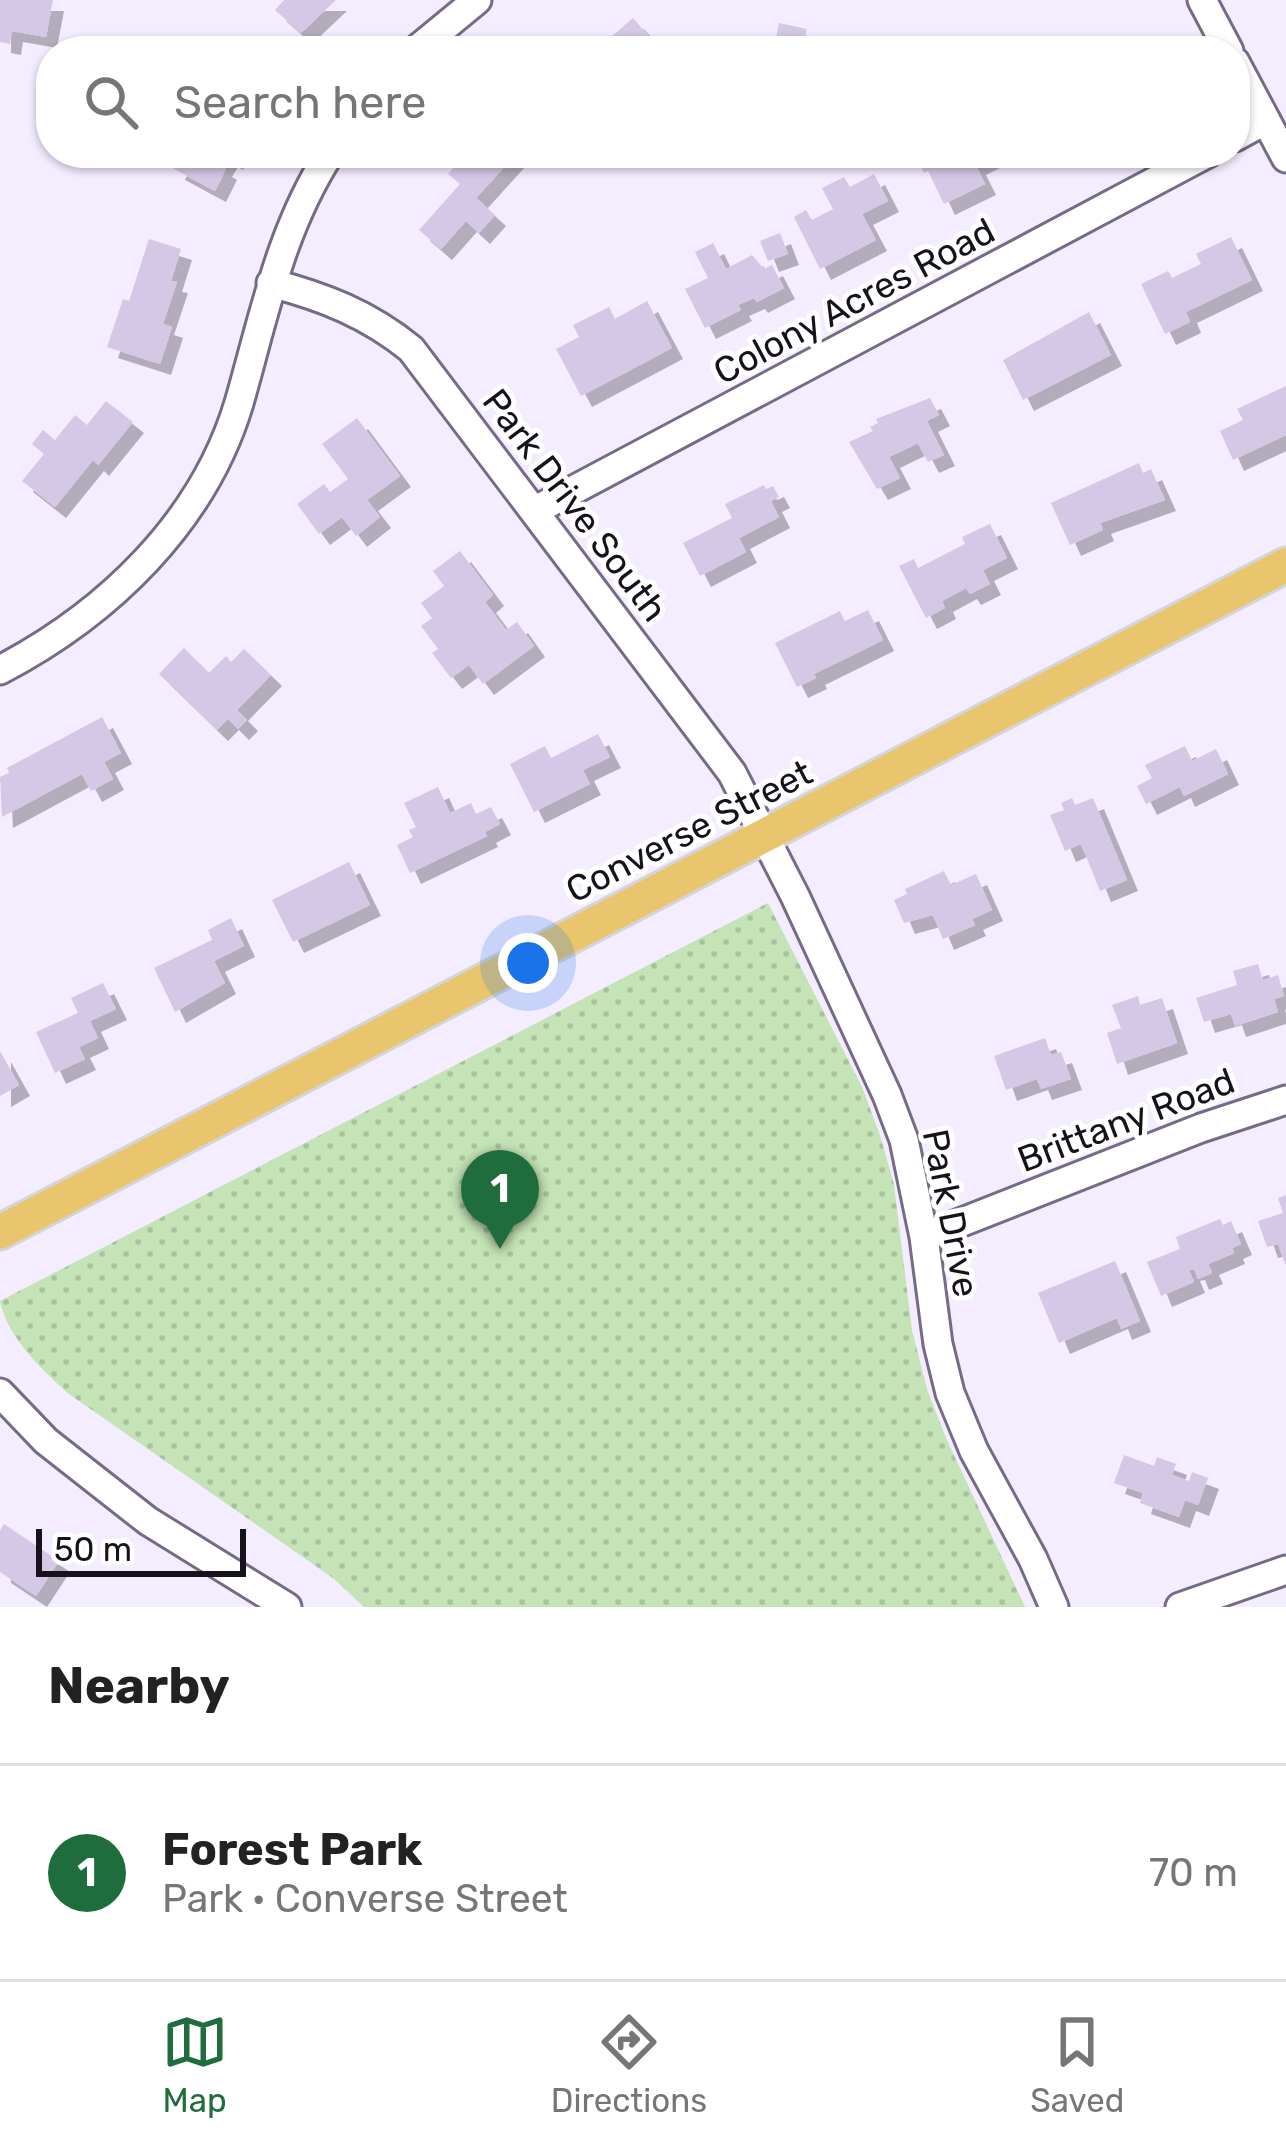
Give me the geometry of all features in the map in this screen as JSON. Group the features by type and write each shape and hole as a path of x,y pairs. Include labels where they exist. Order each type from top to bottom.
{"main road":[{"name":"Converse Street","path":"0,1232 1286,565"}],"street":[{"path":"433,36 477,0"},
{"path":"1202,0 1221,36"},
{"path":"1250,90 1286,158"},
{"path":"1250,129 1266,120"},
{"path":"0,670 46,646 107,602 181,516 230,430 271,283 299,208 322,168"},
{"name":"Colony Acres Road","path":"534,511 1180,168"},
{"name":"Park Drive South","path":"271,283 349,308 380,324 411,349 732,772 764,836"},
{"name":"Park Drive","path":"764,836 887,1094 911,1168 950,1393 974,1451 1054,1607"},
{"name":"Brittany Road","path":"924,1237 1180,1136 1286,1100"},
{"path":"0,1393 46,1441 148,1521 287,1607"},
{"path":"1180,1607 1286,1570"}],"green space":[{"path":"768,903 862,1087 880,1135 894,1185 912,1330 927,1389 1025,1607 364,1607 333,1578 69,1394 10,1327 0,1301"}],"building":[{"path":"0,0 53,0 46,36 12,31 10,44 0,42"},
{"path":"284,0 336,0 301,33 275,10"},
{"path":"633,18 648,36 612,36"},
{"path":"779,23 807,29 805,36 776,36"},
{"path":"224,168 226,169 215,191 174,169"},
{"path":"453,168 503,168 476,198 495,215 479,233 466,221 441,249 419,230 460,184 448,174"},
{"path":"922,168 977,168 985,184 944,204 928,171"},
{"path":"874,174 888,201 862,214 876,240 820,269 794,217 806,210 812,220 833,209 822,188 844,177 850,187"},
{"path":"780,233 788,254 768,261 760,241"},
{"path":"1231,237 1252,280 1186,312 1190,322 1165,334 1141,284 1168,271 1172,278 1201,264 1196,254"},
{"path":"149,239 181,249 171,281 177,282 163,324 172,327 160,364 107,347 123,299 129,301"},
{"path":"713,243 726,269 752,255 764,269 772,265 784,288 757,302 754,298 738,305 741,310 705,328 685,289 708,278 695,252"},
{"path":"647,301 672,348 581,396 556,349 579,337 573,325 609,307 615,319"},
{"path":"1089,312 1111,355 1023,400 1003,360"},
{"path":"1286,386 1286,435 1233,460 1220,431 1243,420 1237,409"},
{"path":"930,398 939,415 927,421 944,455 928,462 918,443 889,457 900,478 877,489 849,442 873,431 870,427 878,423 876,419"},
{"path":"106,401 133,422 98,465 93,460 55,507 22,481 44,454 32,444 43,430 55,440 75,415 87,425"},
{"path":"357,418 400,476 367,500 380,517 356,536 342,517 319,534 297,504 324,484 330,492 348,479 322,444"},
{"path":"1139,463 1143,473 1151,469 1165,500 1100,523 1103,530 1070,545 1051,503"},
{"path":"764,485 766,489 773,486 779,497 771,501 779,517 739,538 746,552 700,576 683,543 732,518 725,504"},
{"path":"990,524 1007,558 983,570 990,584 970,594 966,588 942,601 945,608 926,618 899,566 914,559 918,568 965,544 962,537"},
{"path":"460,551 493,595 485,602 506,630 517,622 534,646 483,684 469,665 451,678 432,653 438,649 421,626 432,618 421,603 444,586 433,571"},
{"path":"868,610 883,640 797,687 775,643 840,611 845,621"},
{"path":"184,648 209,673 226,656 231,662 244,649 271,675 237,710 247,720 238,729 228,719 217,730 159,674"},
{"path":"102,717 121,753 104,762 113,779 91,791 82,774 2,817 0,777 9,773 7,768"},
{"path":"598,734 610,757 583,770 590,784 534,812 510,764 545,746 551,758"},
{"path":"1185,746 1192,761 1216,749 1228,774 1184,796 1180,787 1146,804 1137,786 1152,778 1145,765"},
{"path":"438,787 450,813 471,803 476,814 491,807 500,824 485,832 487,836 410,873 397,845 413,837 409,830 416,827 404,803"},
{"path":"1072,798 1075,805 1093,798 1127,880 1100,891 1081,844 1065,851 1050,815 1064,810 1061,803"},
{"path":"349,862 370,905 293,942 272,900"},
{"path":"944,871 951,885 976,874 992,910 972,919 975,925 943,939 933,915 904,923 894,900 907,894 905,889"},
{"path":"231,918 244,946 214,961 225,983 175,1012 154,968 212,940 208,930"},
{"path":"1258,964 1263,980 1278,975 1284,996 1274,999 1278,1012 1235,1026 1231,1014 1204,1022 1196,998 1237,985 1233,971"},
{"path":"103,983 116,1009 90,1021 98,1038 79,1047 85,1059 55,1073 36,1032 78,1013 71,998"},
{"path":"1138,996 1140,1005 1162,998 1177,1043 1117,1064 1107,1033 1121,1028 1112,1005"},
{"path":"1045,1038 1051,1055 1061,1052 1071,1079 1041,1089 1037,1079 1006,1090 994,1056"},
{"path":"0,1051 19,1085 0,1096"},
{"path":"1286,1195 1285,1264 1278,1244 1267,1247 1258,1221 1283,1213 1278,1198"},
{"path":"1220,1219 1223,1225 1231,1221 1241,1244 1232,1248 1234,1253 1208,1264 1212,1273 1198,1279 1194,1269 1189,1270 1194,1282 1161,1296 1147,1262 1180,1249 1176,1237"},
{"path":"1115,1261 1140,1321 1121,1329 1117,1318 1059,1343 1038,1293"},
{"path":"1124,1455 1154,1466 1157,1457 1176,1464 1172,1475 1189,1481 1192,1472 1208,1478 1198,1505 1185,1500 1179,1517 1140,1503 1143,1493 1114,1483"},
{"path":"4,1524 59,1561 36,1596 0,1572"}],"place":[{"name":"Forest Park","path":"500,1249"}]}
